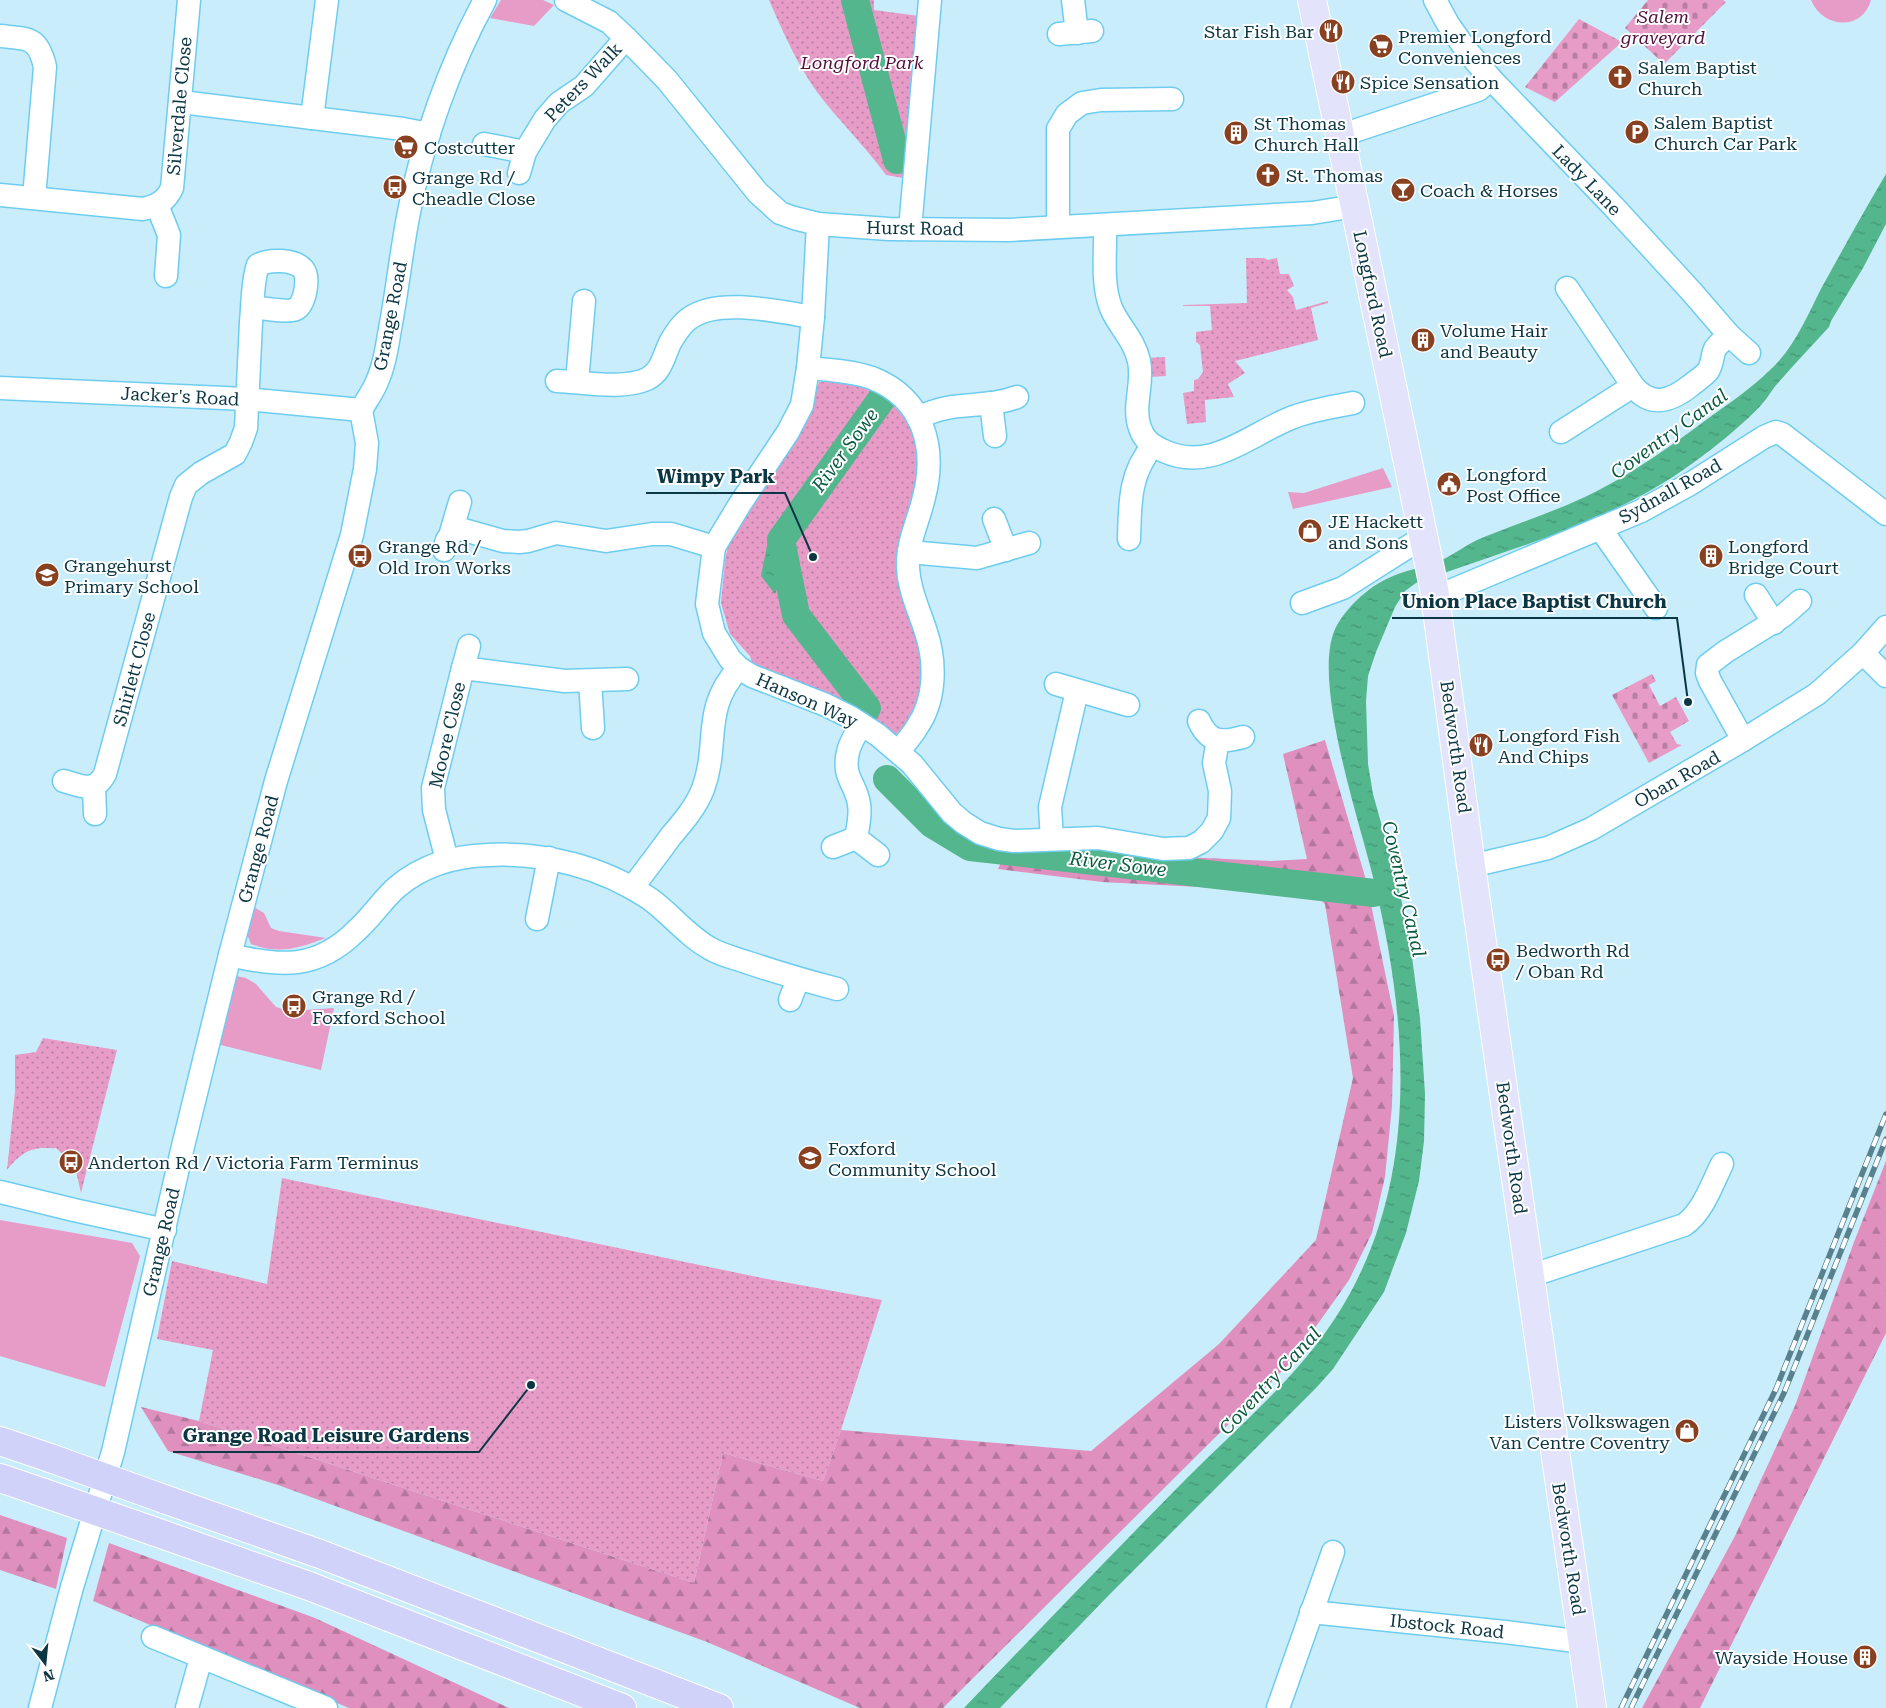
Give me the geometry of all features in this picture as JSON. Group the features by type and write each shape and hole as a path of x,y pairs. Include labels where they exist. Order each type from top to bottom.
{"highway":[{"path":"0,1441 320,1554 719,1708"},
{"path":"0,1478 309,1586 622,1708"}],"main road":[{"name":"Longford Road","path":"1312,0 1339,136 1426,542 1435,593"},
{"name":"Bedworth Road","path":"1435,593 1471,866 1592,1708"}],"street":[{"name":"Silverdale Close","path":"157,205 169,195 172,188 189,0"},
{"path":"312,118 328,0"},
{"name":"Grange Road","path":"40,1708 72,1587 113,1452 230,955 276,781 352,535 365,469 367,443 360,410 376,384 386,350 398,287 408,216 429,134 459,56 484,0"},
{"name":"Hurst Road","path":"566,0 609,22 626,38 667,80 758,193 780,214 818,224 910,229 1009,230 1312,214 1355,206"},
{"path":"910,229 930,0"},
{"path":"1073,0 1076,33"},
{"name":"Lady Lane","path":"1435,0 1448,24 1467,51 1491,79 1691,291 1729,335 1749,353"},
{"path":"0,36 25,38 37,44 43,55 45,66 34,198"},
{"name":"Peters Walk","path":"519,174 525,152 545,119 558,103 584,86 626,38"},
{"path":"1339,136 1478,90 1491,79"},
{"path":"1058,226 1058,129 1067,114 1082,103 1101,100 1172,99"},
{"path":"181,102 403,129 429,134"},
{"path":"484,144 525,152"},
{"path":"0,195 143,209 157,205 168,236 166,276"},
{"name":"Hanson Way","path":"818,224 813,317 802,404 796,419 714,547 708,592 710,620 721,646 730,659 739,668 770,684 809,698 861,724 899,751 952,813 964,823 980,833 1014,841 1098,838 1163,849 1189,848 1201,842 1212,831 1219,818 1220,791 1214,763 1218,740"},
{"path":"1105,225 1106,293 1116,318 1134,346 1141,377 1136,417 1140,430 1153,446 1169,454 1184,457 1203,457 1236,447 1292,417 1353,402"},
{"path":"1567,288 1632,386 1639,394 1652,399 1667,400 1678,395 1707,372 1714,360 1715,349 1729,335"},
{"path":"584,301 567,381 630,385 649,378 662,364 668,347 677,331 690,318 711,309 772,310 813,317"},
{"name":"Shirlett Close","path":"94,787 100,783 105,774 181,497 186,485 201,472 235,454 246,428 252,307"},
{"path":"808,368 848,372 886,385 907,402 918,418 927,442 930,457 929,474 925,496 913,531 908,566 910,585 930,648 933,678 925,713 918,726 899,751"},
{"path":"1561,432 1632,386"},
{"name":"Jacker's Road","path":"0,388 246,399 360,410"},
{"path":"918,418 933,410 945,407 1004,402 1017,397"},
{"path":"991,403 995,436"},
{"name":"Sydnall Road","path":"1435,593 1641,511 1690,484 1764,437 1776,432 1782,434 1886,514"},
{"path":"1128,539 1131,490 1135,475 1145,455 1153,446"},
{"path":"444,550 460,502"},
{"path":"994,519 1006,550"},
{"path":"453,526 503,540 519,542 556,533 606,541 652,534 671,534 714,547"},
{"path":"1600,528 1656,608"},
{"path":"1302,603 1343,588 1426,542"},
{"path":"909,552 978,558 1029,544"},
{"path":"1756,595 1774,623"},
{"path":"1743,740 1710,681 1707,669 1710,662 1774,623 1800,601"},
{"name":"Oban Road","path":"1471,866 1533,852 1577,836 1743,740 1817,694 1863,653 1886,627"},
{"name":"Moore Close","path":"448,860 434,810 433,788 469,646"},
{"path":"1863,653 1886,676"},
{"name":"Moore Close","path":"464,668 565,681 627,679"},
{"path":"632,888 692,810 702,792 710,759 714,712 725,684 739,668"},
{"path":"590,681 593,728"},
{"path":"1056,684 1128,706"},
{"path":"1052,839 1051,800 1078,691"},
{"path":"1198,721 1208,735 1218,740 1227,741 1243,737"},
{"path":"856,838 860,812 859,803 851,785 846,765 848,750 861,724"},
{"path":"64,781 94,787 95,814"},
{"path":"833,847 856,838"},
{"path":"856,838 878,855"},
{"path":"230,955 274,964 312,959 326,954 342,944 357,931 397,887 413,876 448,860 488,855 517,854 549,858 604,874 650,899 696,940 713,951 798,979 837,989"},
{"path":"537,919 549,858"},
{"path":"790,1000 798,979"},
{"path":"1530,1276 1684,1225 1691,1220 1700,1207 1722,1164"},
{"path":"0,1192 164,1230"},
{"path":"1278,1708 1333,1552"},
{"name":"Ibstock Road","path":"1311,1612 1583,1642"},
{"path":"153,1637 326,1708"},
{"path":"187,1708 202,1658"}],"green space":[{"path":"501,0 543,0 554,5 534,26 490,18"},
{"name":"Longford Park","path":"769,0 874,0 874,10 919,16 903,178 886,175 817,92 785,36"},
{"name":"Salem graveyard","path":"1648,0 1723,0 1726,2 1664,64 1625,28"},
{"path":"1811,0 1871,0 1866,10 1859,17 1851,21 1842,22 1832,21 1824,16 1816,9"},
{"name":"Salem graveyard","path":"1579,19 1622,42 1555,102 1525,87"},
{"path":"1246,258 1264,258 1268,260 1277,258 1280,274 1289,274 1294,286 1287,290 1293,297 1296,310 1328,301 1328,303 1311,308 1318,340 1235,361 1245,373 1228,384 1234,397 1205,400 1206,422 1187,424 1183,393 1194,391 1194,380 1198,379 1203,372 1200,345 1196,342 1196,332 1212,330 1210,306 1183,305 1247,303"},
{"path":"1165,357 1166,376 1150,377 1146,358"},
{"path":"857,381 891,398 911,418 921,450 918,634 924,669 923,691 906,725 895,735 753,666 750,656 730,634 721,603 729,540 814,398 819,382"},
{"path":"1383,468 1392,487 1293,509 1288,492 1304,493"},
{"path":"1652,674 1656,681 1649,685 1660,706 1676,697 1689,721 1670,732 1677,744 1682,745 1649,763 1612,695"},
{"path":"1325,740 1366,880 1394,1016 1392,1106 1385,1177 1372,1233 1349,1280 1290,1363 943,1708 860,1708 707,1642 278,1485 168,1451 141,1407 199,1421 694,1583 723,1453 823,1481 841,1430 1091,1451 1219,1344 1316,1240 1353,1078 1325,904 1313,893 1102,882 998,869 1007,849 1271,861 1307,859 1283,754"},
{"path":"250,905 264,913 271,928 279,931 326,938 307,945 280,950 251,944 246,932"},
{"path":"236,976 246,978 256,984 276,1007 290,1011 334,1008 321,1070 217,1044"},
{"path":"43,1038 117,1050 81,1193 76,1171 81,1166 70,1152 65,1156 56,1148 31,1150 19,1157 7,1170 15,1092 15,1055 36,1052"},
{"path":"1886,1161 1886,1333 1700,1708 1642,1708 1735,1536 1795,1406 1854,1242"},
{"path":"282,1178 762,1278 882,1300 823,1481 723,1453 694,1583 199,1421 213,1350 157,1339 172,1261 267,1284"},
{"path":"0,1220 132,1243 140,1256 105,1387 0,1356"},
{"path":"0,1515 67,1538 56,1589 0,1570"},
{"path":"109,1543 315,1618 509,1708 349,1708 93,1601"}],"water":[{"path":"1886,174 1886,224 1829,327 1776,385 1764,402 1720,443 1661,484 1628,503 1559,533 1416,583 1405,591 1395,607 1368,676 1366,701 1368,764 1373,794 1396,877 1409,934 1420,1018 1425,1094 1424,1141 1419,1181 1406,1233 1384,1292 1333,1369 1316,1388 1107,1597 1000,1708 964,1708 1187,1478 1294,1372 1325,1333 1356,1282 1378,1228 1392,1172 1399,1114 1400,1056 1395,997 1386,939 1374,881 1340,752 1333,715 1329,680 1330,650 1336,627 1356,601 1384,580 1437,562 1477,540 1567,505 1597,491 1653,458 1754,384 1778,362 1793,342"},
{"path":"802,512 791,554 775,594 761,576 768,541 780,525"}],"waterway":[{"name":"River Sowe","path":"855,0 897,160"},
{"name":"River Sowe","path":"867,708 796,615 781,540 883,397"},
{"name":"River Sowe","path":"887,779 932,824 970,847 1374,893"}],"railway":[{"path":"1621,1708 1776,1389 1886,1114"},
{"path":"1631,1708 1784,1393 1886,1139"}],"place":[{"name":"Star Fish Bar","path":"1331,31"},
{"name":"Premier Longford Conveniences","path":"1381,46"},
{"name":"Salem Baptist Church","path":"1620,77"},
{"name":"Spice Sensation","path":"1343,82"},
{"name":"Salem Baptist Church Car Park","path":"1637,132"},
{"name":"St Thomas Church Hall","path":"1236,133"},
{"name":"Costcutter","path":"406,147"},
{"name":"St. Thomas","path":"1268,175"},
{"name":"Grange Rd / Cheadle Close","path":"395,187"},
{"name":"Coach & Horses","path":"1403,190"},
{"name":"Volume Hair and Beauty","path":"1423,340"},
{"name":"Longford Post Office","path":"1449,484"},
{"name":"JE Hackett and Sons","path":"1310,531"},
{"name":"Grange Rd / Old Iron Works","path":"360,556"},
{"name":"Longford Bridge Court","path":"1711,556"},
{"name":"Wimpy Park","path":"813,557"},
{"name":"Grangehurst Primary School","path":"47,575"},
{"name":"Union Place Baptist Church","path":"1688,702"},
{"name":"Longford Fish And Chips","path":"1481,745"},
{"name":"Bedworth Rd / Oban Rd","path":"1498,960"},
{"name":"Grange Rd / Foxford School","path":"294,1006"},
{"name":"Foxford Community School","path":"810,1158"},
{"name":"Anderton Rd / Victoria Farm Terminus","path":"71,1162"},
{"name":"Grange Road Leisure Gardens","path":"531,1385"},
{"name":"Listers Volkswagen Van Centre Coventry","path":"1687,1431"},
{"name":"Wayside House","path":"1865,1657"}],"water label":[{"name":"Coventry Canal","path":"1669,434"},
{"name":"Coventry Canal","path":"1404,889"},
{"name":"Coventry Canal","path":"1270,1381"}]}
